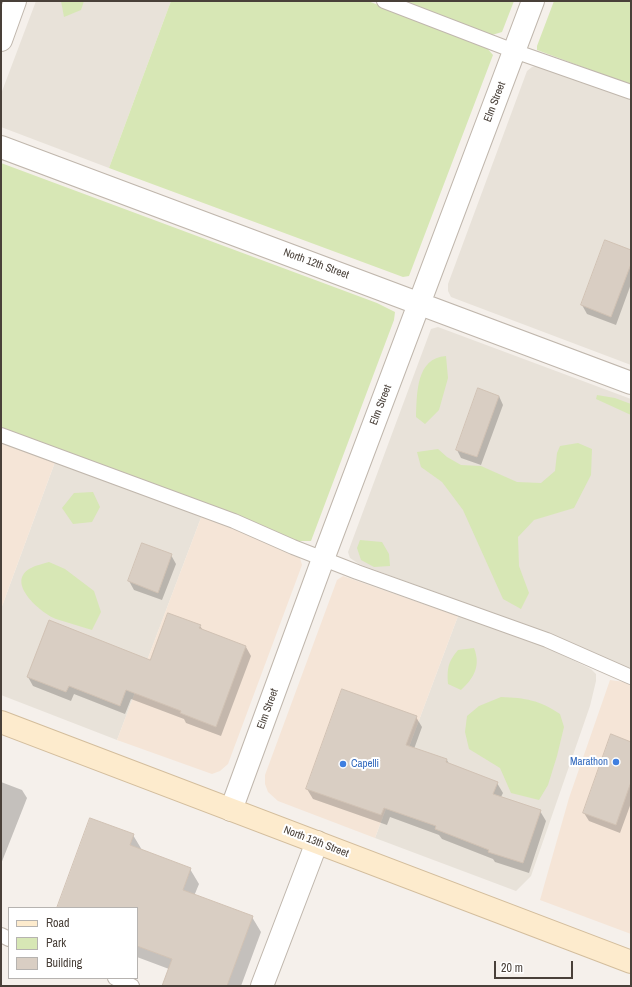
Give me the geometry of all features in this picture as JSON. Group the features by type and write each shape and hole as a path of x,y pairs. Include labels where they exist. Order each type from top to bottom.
{"main road":[{"name":"North 13th Street","path":"1,722 631,962"}],"street":[{"path":"1,40 15,1"},
{"name":"Elm Street","path":"231,810 323,559 533,1"},
{"name":"North 12th Street","path":"1,147 420,302 631,383"},
{"path":"262,986 317,842"}],"lane":[{"path":"384,1 514,51 631,92"},
{"path":"1,434 234,521 323,559 547,640 631,677"},
{"path":"117,979 132,986"}],"shaded area":[{"path":"36,1 171,1 109,168 1,127 1,94"},
{"path":"539,65 631,98 631,365 451,297 448,291 448,284 527,71 532,67"},
{"path":"438,327 631,399 631,670 543,632 359,564 350,558 348,552 431,329"},
{"path":"1,441 55,462 1,609"},
{"path":"55,462 202,515 117,740 1,695 1,609"},
{"path":"202,515 288,551 300,558 302,565 228,764 220,771 212,774 117,740"},
{"path":"343,576 458,616 375,838 278,801 268,792 265,784 265,775 337,580"},
{"path":"458,616 544,646 591,669 596,674 596,681 590,706 531,876 516,891 375,838"},
{"path":"610,680 631,683 631,934 540,900 569,798"}],"green space":[{"path":"61,1 84,1 81,10 64,17"},
{"path":"171,1 368,1 486,47 493,55 409,276 403,277 109,168"},
{"path":"401,1 514,1 502,32 492,35"},
{"path":"554,1 631,1 631,85 537,50 537,46"},
{"path":"1,163 377,303 395,312 394,320 311,541 296,541 1,429"},
{"path":"446,356 448,378 439,410 425,424 416,417 420,378 429,363 436,358"},
{"path":"597,395 615,398 631,404 631,415 596,399"},
{"path":"578,443 592,449 591,475 574,508 534,520 518,537 519,566 529,593 521,609 503,599 463,510 442,482 421,467 417,452 438,449 447,457 461,465 481,466 517,482 541,483 555,471 557,453 560,446"},
{"path":"93,492 100,507 92,522 73,524 62,508 74,493"},
{"path":"360,540 382,542 389,554 390,566 374,567 361,560 357,548"},
{"path":"49,562 65,569 94,591 101,612 92,630 50,616 34,604 23,589 21,581 24,574 33,567"},
{"path":"474,648 477,660 475,671 470,681 461,690 448,684 449,666 455,654 458,650"},
{"path":"501,697 518,698 539,703 560,714 564,727 557,756 548,785 539,800 511,793 500,768 469,749 465,732 467,716 479,706"}],"building":[{"path":"605,240 631,250 631,264 611,317 581,305"},
{"path":"478,388 499,396 477,457 456,450"},
{"path":"142,543 172,554 158,593 128,581"},
{"path":"168,613 201,625 199,628 246,646 216,727 180,713 181,711 126,690 120,706 69,686 66,692 27,677 49,620 150,660"},
{"path":"342,689 417,716 406,745 447,759 446,762 498,782 493,794 541,810 523,863 488,852 489,850 435,829 436,826 384,808 381,815 306,789"},
{"name":"Marathon","path":"611,734 631,742 631,782 616,825 583,813"},
{"path":"90,818 134,834 130,845 191,868 183,890 253,916 227,986 162,986 172,959 138,946 138,907 57,907"}],"place":[{"name":"Marathon","path":"616,762"},
{"name":"Capelli","path":"343,764"}]}
